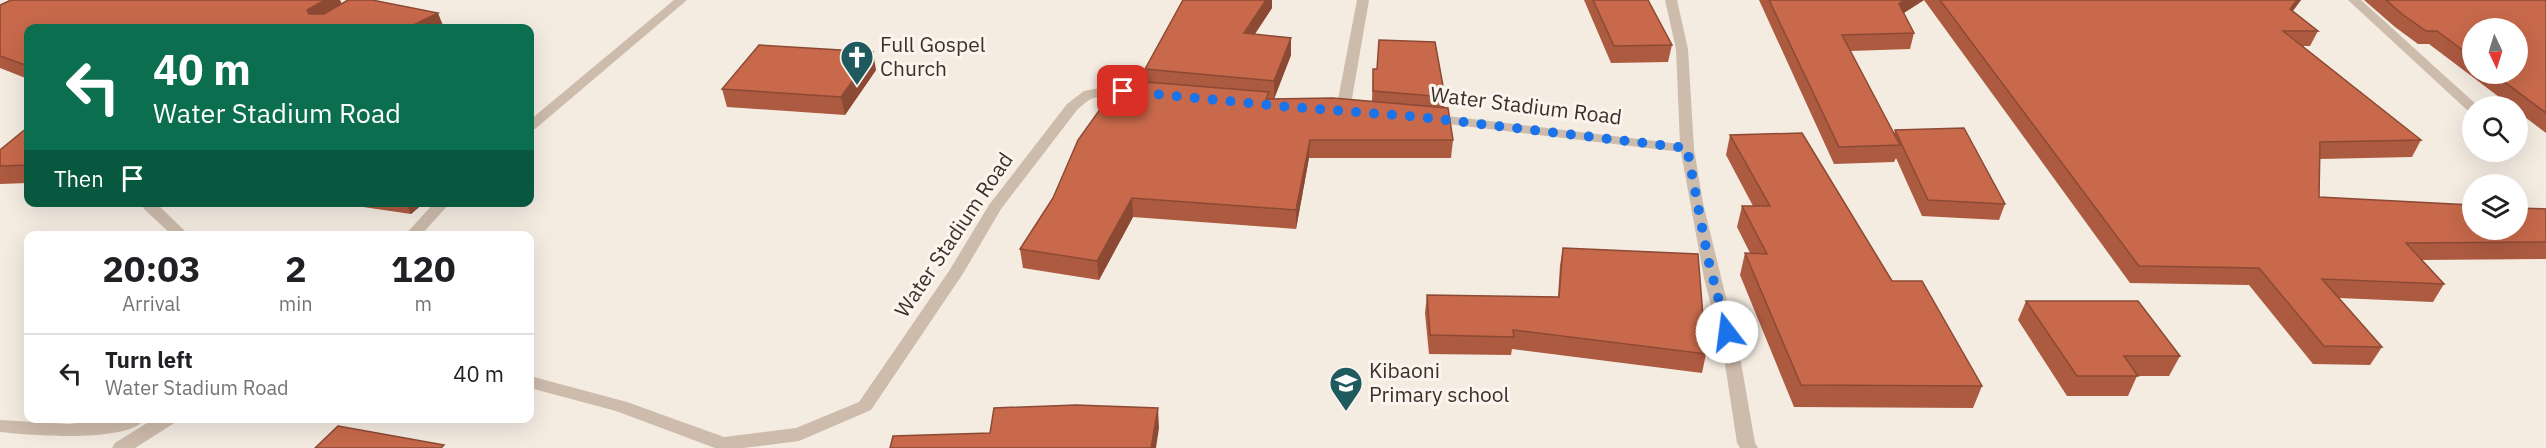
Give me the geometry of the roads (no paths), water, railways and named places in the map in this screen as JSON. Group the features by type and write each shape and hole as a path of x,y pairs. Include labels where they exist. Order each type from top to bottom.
{"street":[{"path":"534,123 681,0"},
{"path":"1343,110 1363,0"},
{"path":"1671,0 1682,49 1687,148 1712,278 1731,351 1746,443 1749,448"},
{"path":"2354,0 2462,98"},
{"name":"Water Stadium Road","path":"534,383 621,406 723,444 796,441 865,406 956,272 994,208 1080,99 1089,94 1106,91 1145,94"},
{"name":"Water Stadium Road","path":"1420,117 1687,148"},
{"path":"150,207 177,231"},
{"path":"416,231 439,207"},
{"path":"0,426 50,430 116,428 126,423"},
{"path":"121,448 162,423"}],"place":[{"name":"Full Gospel Church","path":"857,86"},
{"name":"Kibaoni Primary school","path":"1346,412"}]}
